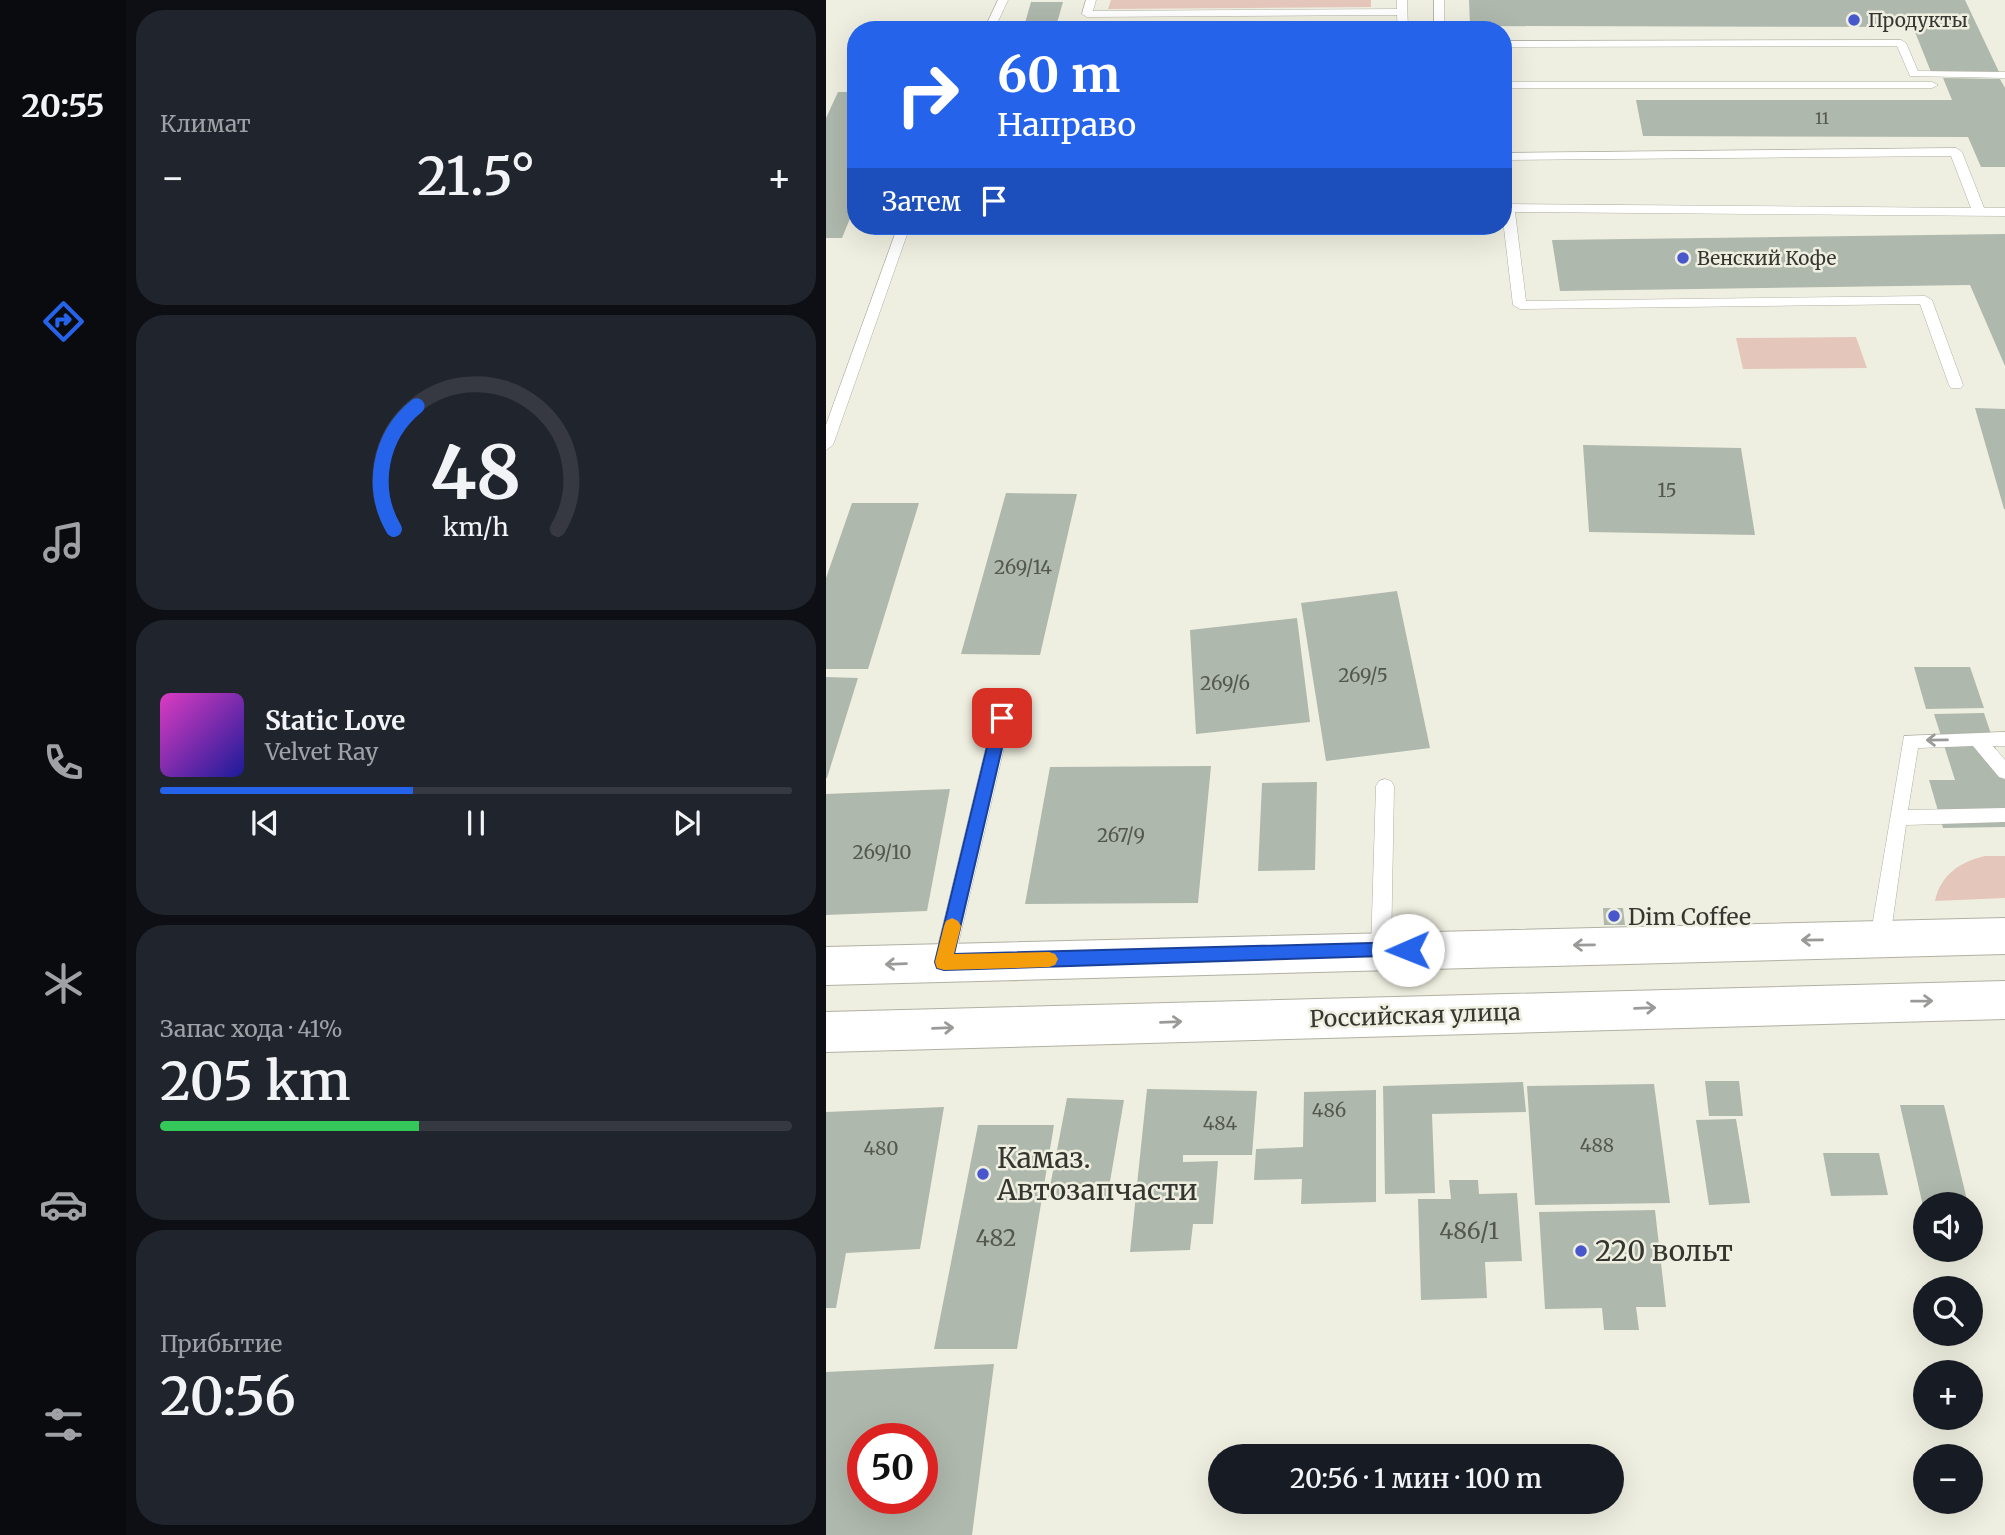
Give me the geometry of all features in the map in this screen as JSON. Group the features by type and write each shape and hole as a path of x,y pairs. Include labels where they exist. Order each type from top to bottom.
{"main road":[{"path":"826,965 2005,936"},
{"name":"Российская улица","path":"826,1032 2005,1000"}],"lane":[{"path":"993,21 1003,0"},
{"path":"1091,0 1087,14 1403,12"},
{"path":"1402,0 1403,21"},
{"path":"1439,0 1439,21"},
{"path":"1512,44 1900,43 1914,74 2005,82"},
{"path":"1512,85 1946,85"},
{"path":"1512,156 1956,152 1979,212"},
{"path":"1512,208 2005,212"},
{"path":"826,444 832,409 901,235"},
{"path":"1511,235 1520,305 1925,300 1956,385"},
{"path":"944,962 1002,718"},
{"path":"1880,939 1910,741 2005,739"},
{"path":"1979,740 2005,772"},
{"path":"1381,950 1385,786"},
{"path":"1899,818 2005,815"}],"shaded area":[{"path":"1111,0 1371,0 1371,7 1108,9"},
{"path":"1856,337 1867,368 1743,369 1736,338"},
{"path":"1985,856 2005,856 2005,898 1935,901 1947,876 1967,862"}],"building":[{"path":"1469,0 1965,0 1999,72 1931,72 1913,27 1512,26 1512,21 1470,21"},
{"path":"1031,2 1063,2 1058,21 1026,21"},
{"path":"1943,78 2000,79 2005,88 2005,167 1981,167 1968,137 1643,136 1636,100 1952,100"},
{"path":"838,92 847,92 847,226 842,238 826,238 826,118"},
{"path":"2005,234 2005,366 1970,285 1560,291 1552,240"},
{"path":"1975,408 2005,409 2005,509 2004,509"},
{"path":"1583,445 1741,448 1755,535 1589,532"},
{"path":"1006,493 1077,494 1040,655 961,654"},
{"path":"852,503 919,503 868,669 826,669 826,578"},
{"path":"1397,591 1430,748 1326,761 1301,603"},
{"path":"1297,618 1310,722 1196,734 1190,630"},
{"path":"1914,667 1970,667 1984,708 1926,709"},
{"path":"826,677 858,678 827,778 826,778"},
{"path":"1984,713 2005,776 2005,827 1943,828 1929,780 1955,780 1934,714"},
{"path":"1211,766 1198,903 1025,904 1050,767"},
{"path":"1317,782 1315,870 1258,871 1262,783"},
{"path":"950,789 927,911 826,915 826,794"},
{"name":"Dim Coffee","path":"1603,908 1623,908 1625,925 1604,925"},
{"path":"1705,1081 1739,1081 1743,1116 1709,1116"},
{"path":"1523,1082 1526,1112 1432,1114 1435,1193 1385,1194 1383,1086"},
{"path":"1654,1084 1670,1203 1535,1205 1527,1086"},
{"path":"1147,1089 1257,1091 1252,1155 1183,1155 1183,1162 1218,1161 1213,1224 1193,1224 1190,1250 1130,1252"},
{"path":"1376,1090 1376,1202 1301,1204 1302,1179 1254,1180 1256,1149 1303,1147 1304,1092"},
{"path":"1067,1098 1124,1100 1107,1199 1048,1197"},
{"path":"1900,1105 1944,1105 1965,1192 1920,1192"},
{"path":"944,1107 920,1249 846,1253 836,1308 826,1308 826,1112"},
{"path":"1736,1119 1750,1203 1709,1205 1696,1120"},
{"path":"978,1125 1054,1125 1017,1349 934,1349"},
{"path":"1823,1153 1879,1153 1888,1195 1831,1196"},
{"path":"1449,1180 1478,1180 1479,1194 1517,1193 1522,1261 1485,1262 1487,1298 1421,1300 1418,1199 1451,1199"},
{"path":"1655,1210 1666,1307 1636,1307 1639,1330 1604,1330 1602,1308 1545,1309 1539,1212"},
{"path":"994,1364 972,1535 826,1535 826,1372"}],"slow traffic":[{"path":"952,926 944,962 1049,959"}],"place":[{"name":"Продукты","path":"1854,20"},
{"name":"Венский Кофе","path":"1683,258"},
{"name":"Dim Coffee","path":"1614,916"},
{"name":"Камаз. Автозапчасти","path":"983,1174"},
{"name":"220 вольт","path":"1581,1251"}],"route":[{"path":"1002,718 944,962 1408,950"}]}
